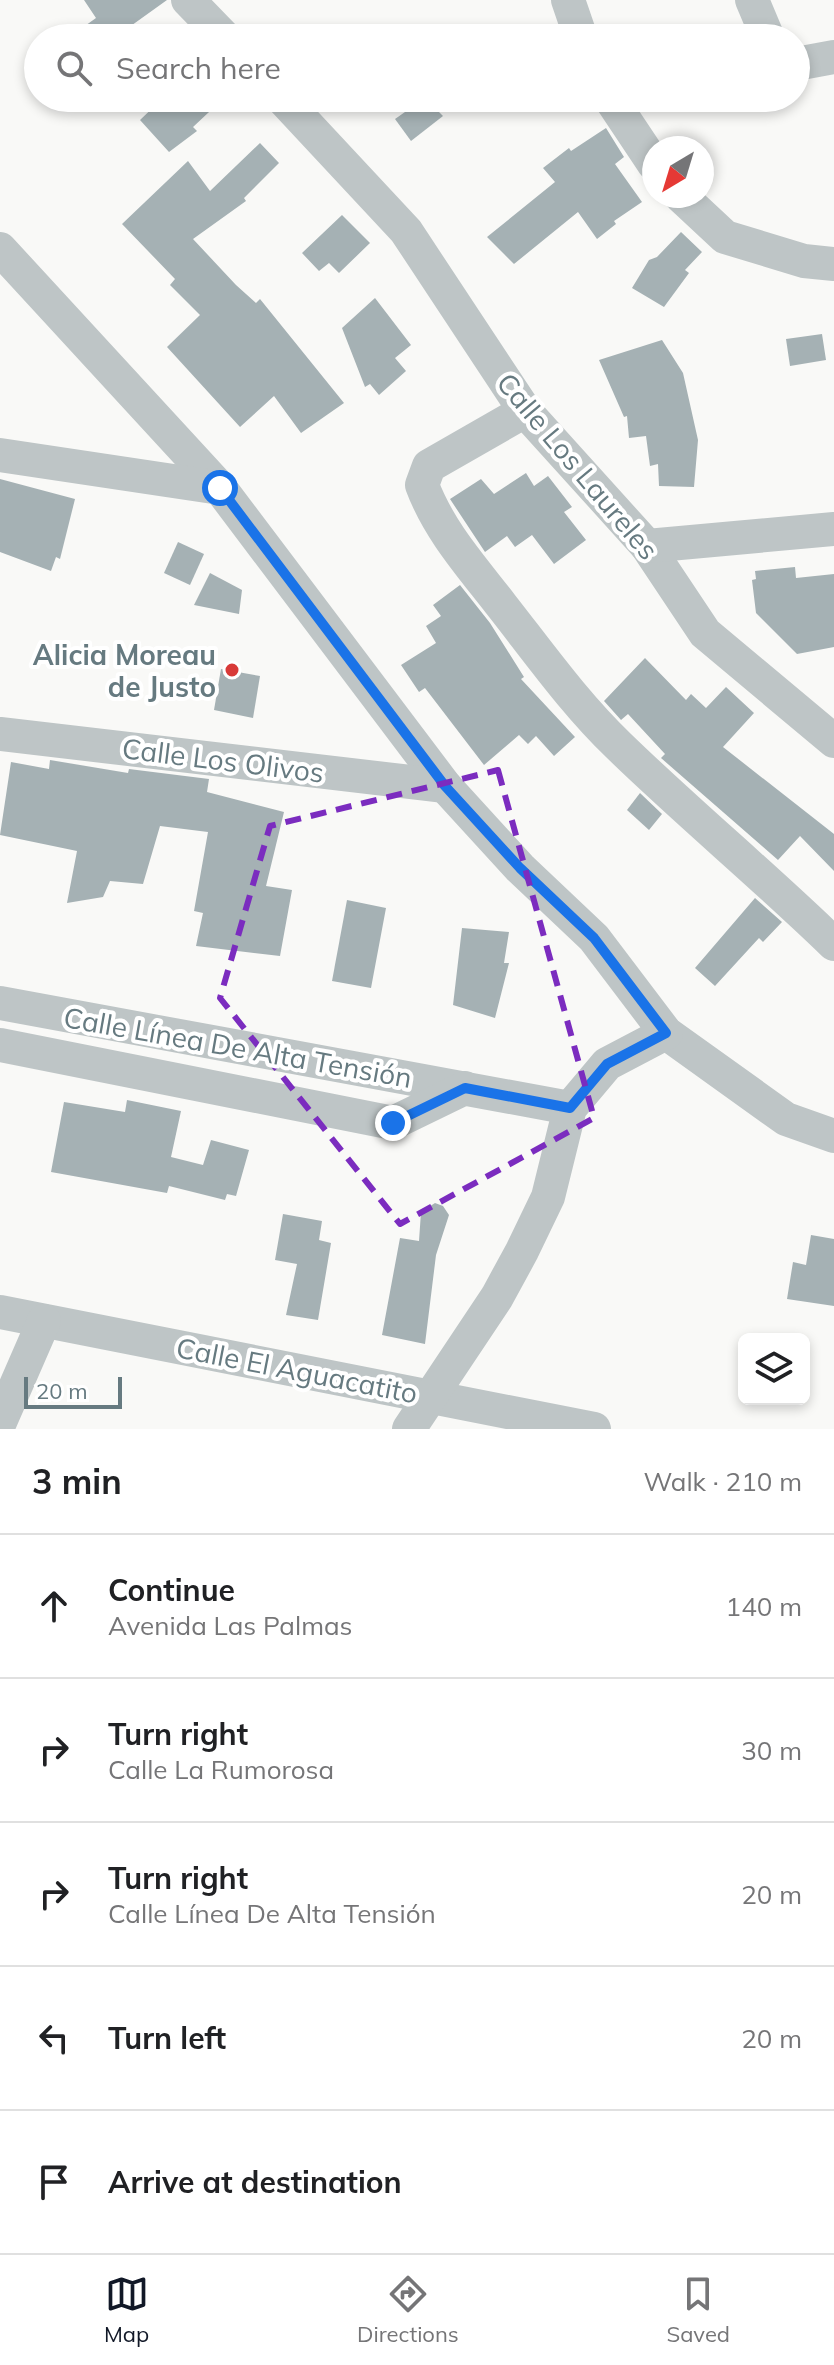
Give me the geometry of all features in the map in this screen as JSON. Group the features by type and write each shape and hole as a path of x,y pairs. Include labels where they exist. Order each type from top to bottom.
{"street":[{"path":"188,0 211,24"},
{"path":"568,0 576,24"},
{"path":"752,0 762,24"},
{"path":"810,61 834,57"},
{"name":"Calle Los Laureles","path":"295,112 406,231 525,411 647,546 705,633 834,741"},
{"path":"619,112 642,146"},
{"path":"694,208 725,237 804,261 834,264"},
{"path":"0,249 220,488 445,786 520,868 594,938 666,1033 786,1119 834,1136"},
{"path":"525,411 429,466 422,485 430,507 450,540 538,652 617,745 760,872 834,944"},
{"path":"0,455 220,488"},
{"path":"647,546 834,529"},
{"name":"Calle Los Olivos","path":"0,734 445,786"},
{"name":"Calle Línea De Alta Tensión","path":"0,1003 570,1108"},
{"path":"409,1429 522,1251 548,1197 570,1108 607,1064 666,1033"},
{"path":"0,1045 393,1123 465,1088"},
{"name":"Calle El Aguacatito","path":"0,1312 594,1429"},
{"path":"0,1422 44,1321"}],"highlighted area":[{"path":"498,770 594,1118 400,1224 220,998 270,826"}],"building":[{"path":"84,0 167,0 134,24 88,24 96,18"},
{"path":"148,112 209,112 193,127 197,131 169,152 140,120"},
{"path":"405,112 439,112 443,116 411,141 395,119"},
{"path":"606,128 624,157 615,164 642,202 614,221 616,224 597,239 578,212 514,264 487,237 555,182 543,168 569,148 571,151"},
{"path":"260,143 279,163 244,198 246,201 193,239 256,303 260,299 344,403 301,433 274,396 240,427 167,347 200,315 170,285 175,279 122,224 188,161 210,191"},
{"path":"342,215 370,243 339,273 329,263 319,271 302,253"},
{"path":"681,232 702,252 685,270 689,273 664,307 632,288 649,260 657,257"},
{"path":"375,298 411,345 395,358 406,371 379,395 370,384 365,387 342,328"},
{"path":"822,334 826,360 790,366 786,339"},
{"path":"662,340 683,373 698,440 694,487 659,486 658,464 650,466 646,436 629,438 627,416 624,417 599,360"},
{"path":"526,473 534,486 548,476 572,507 564,512 586,540 554,564 532,535 515,547 507,536 485,552 450,499 481,479 494,494"},
{"path":"0,479 75,499 60,559 56,557 51,571 0,552"},
{"path":"178,542 204,554 190,585 164,573"},
{"path":"795,567 796,578 834,574 834,647 797,654 756,613 752,580 756,579 755,571"},
{"path":"210,573 242,590 239,614 194,605"},
{"path":"460,585 490,623 524,677 521,679 575,737 554,756 536,736 528,744 519,735 484,765 425,688 419,692 401,665 436,643 426,626 441,616 433,605"},
{"path":"645,658 686,700 691,694 706,708 726,687 754,713 723,747 834,834 834,871 800,836 778,860 661,758 665,754 628,714 621,720 604,701"},
{"path":"221,669 260,676 253,718 214,710"},
{"path":"50,760 128,773 129,769 209,779 207,792 284,812 266,886 292,890 280,956 196,946 203,913 194,911 208,832 160,826 143,884 110,881 103,897 67,903 77,851 0,835 11,762 49,769"},
{"path":"640,793 662,814 649,830 627,810"},
{"path":"755,898 782,922 763,942 759,938 715,986 695,968"},
{"path":"347,900 386,908 371,988 332,981"},
{"path":"462,928 509,932 504,963 509,963 495,1018 453,1005"},
{"path":"127,1100 181,1111 171,1157 203,1165 211,1140 249,1150 236,1196 227,1194 225,1200 169,1186 167,1193 51,1172 64,1102 125,1112"},
{"path":"435,1203 443,1206 449,1215 436,1255 425,1344 382,1335 400,1238 419,1241 421,1212"},
{"path":"283,1214 322,1221 319,1240 331,1243 318,1320 286,1315 297,1264 275,1260"},
{"path":"811,1235 834,1239 834,1306 787,1299 793,1262 806,1265"}],"place":[{"name":"Alicia Moreau de Justo","path":"232,670"}],"route":[{"path":"220,488 445,786 520,868 594,938 666,1033 607,1064 570,1108 465,1088 393,1123"}]}
